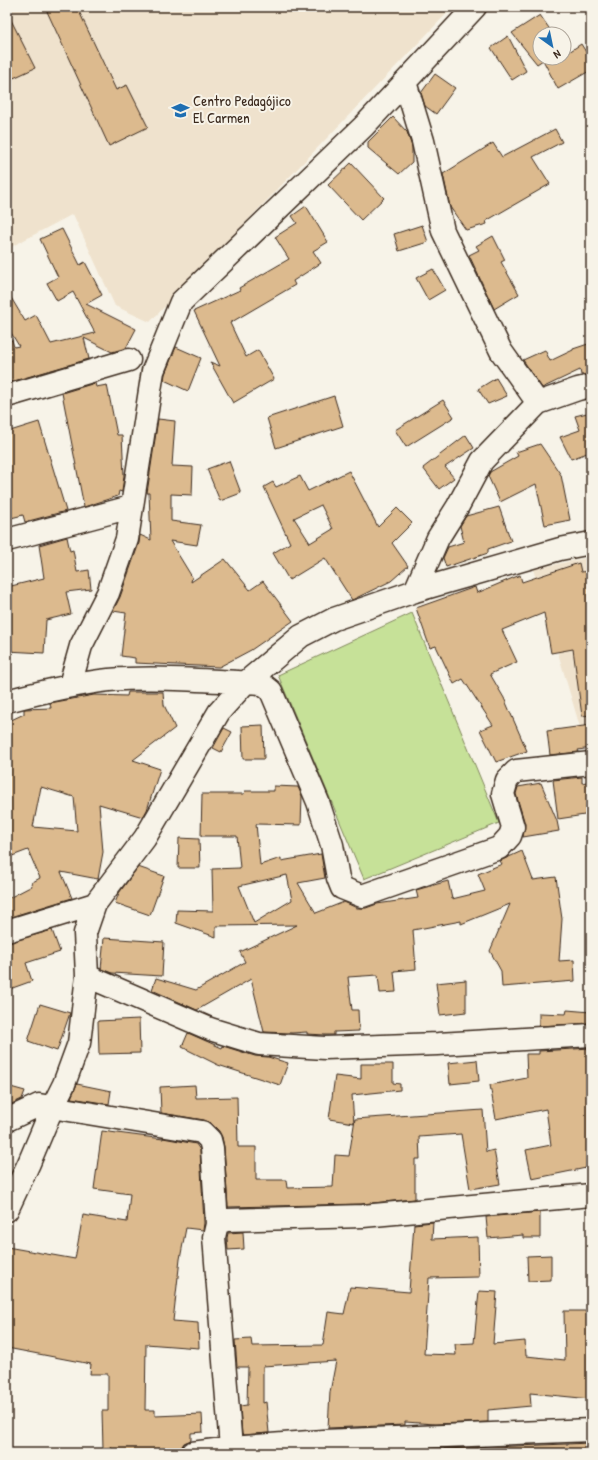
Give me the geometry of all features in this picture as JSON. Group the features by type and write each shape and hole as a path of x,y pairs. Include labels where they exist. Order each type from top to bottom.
{"street":[{"path":"70,685 81,646 108,593 125,546 153,370 182,302 193,289 364,126 475,7"},
{"path":"405,82 423,141 443,231 501,351 538,403"},
{"path":"7,396 129,360"},
{"path":"415,591 438,538 458,506 482,461 538,403 591,386"},
{"path":"7,540 131,507"},
{"path":"7,1210 64,1084 79,1043 87,976 84,933 95,904 145,838 219,712 245,683 301,636 334,619 415,591 560,550 591,543"},
{"path":"7,701 70,685 110,680 172,679 261,683 271,691 318,802 332,845 338,878 342,888 362,896 499,848 510,836 513,826 503,794 507,780 516,771 591,763"},
{"path":"7,931 95,904"},
{"path":"87,976 210,1029 259,1044 325,1048 438,1044 591,1035"},
{"path":"7,1120 39,1105 53,1106 202,1132 210,1140 212,1148 217,1224 214,1237 231,1448"},
{"path":"217,1224 226,1220 363,1216 591,1194"},
{"path":"192,1453 231,1448 323,1447 591,1430"}],"shaded area":[{"name":"Centro Pedagójico El Carmen","path":"7,7 453,7 150,322 115,306 73,214 7,249"},
{"path":"591,557 591,754 588,754 533,569"}],"green space":[{"path":"412,613 499,823 364,879 278,675"}],"building":[{"path":"45,7 77,7 116,90 127,85 148,127 109,146"},
{"path":"7,12 35,68 7,81"},
{"path":"540,15 548,26 532,26 532,58 512,33"},
{"path":"508,36 526,71 512,80 491,48"},
{"path":"581,44 591,60 591,70 558,89 546,66 572,66 572,50"},
{"path":"435,74 455,88 436,114 425,106 421,93"},
{"path":"393,117 407,132 412,147 412,162 399,174 368,148 368,142"},
{"path":"555,129 562,142 533,157 550,184 486,221 487,224 466,230 450,207 443,174 493,143 502,157"},
{"path":"351,163 384,198 361,220 328,185"},
{"path":"306,206 328,242 313,251 321,263 293,281 295,285 230,323 246,357 258,350 274,379 233,403 210,362 220,366 194,311 240,290 239,288 289,259 275,237 297,223 292,216"},
{"path":"422,225 428,242 399,251 394,234"},
{"path":"62,229 80,265 85,262 102,295 86,304 136,329 126,348 112,352 84,338 89,359 7,383 7,341 12,340 14,347 19,346 7,326 7,291 25,321 36,315 51,344 95,333 73,292 57,301 47,283 58,277 40,239"},
{"path":"493,236 505,260 501,262 519,294 494,309 469,255 479,250 476,246"},
{"path":"433,269 445,290 428,300 416,278"},
{"path":"591,343 591,374 581,375 580,370 542,388 523,360 545,350 550,361 573,349"},
{"path":"176,347 201,358 188,391 164,380"},
{"path":"496,378 507,396 488,404 478,389"},
{"path":"95,383 96,387 107,385 117,435 122,435 124,476 122,492 119,491 118,496 84,507 62,393"},
{"path":"334,396 343,426 276,448 267,418"},
{"path":"443,400 454,417 406,447 395,430"},
{"path":"591,412 591,455 590,452 571,459 560,437 580,430 575,416"},
{"path":"158,419 175,421 172,466 193,467 192,495 171,494 171,521 201,525 197,545 170,541 192,577 191,582 225,559 250,590 263,581 293,621 251,650 219,667 135,663 135,658 121,656 126,613 113,611 120,597 139,543 140,535 151,540 149,493 147,493"},
{"path":"39,422 66,511 25,522 23,515 7,519 7,432"},
{"path":"466,435 474,448 445,467 454,478 439,489 423,468"},
{"path":"540,444 561,475 570,520 545,525 536,484 500,502 488,476 490,472 518,456 516,452"},
{"path":"229,461 241,493 220,501 207,469"},
{"path":"349,471 378,527 397,508 412,523 392,543 408,566 391,581 352,600 325,558 289,580 273,553 290,543 264,487 273,482 276,487 300,476 308,491","holes":["321,505 333,529 310,543 294,518"]},
{"path":"499,507 511,541 488,549 488,553 446,567 443,558 448,547 464,542 460,526 466,516"},
{"path":"67,537 70,551 73,550 77,572 89,570 91,589 66,592 71,614 46,620 44,653 7,651 7,587 44,578 39,545"},
{"path":"579,563 581,572 591,571 591,715 582,716 573,649 551,653 544,613 502,630 517,662 490,674 504,698 527,751 496,762 480,730 493,725 463,679 454,684 436,646 430,648 416,608 475,587 477,593 520,575 522,582"},
{"path":"128,692 163,692 164,705 175,728 133,760 160,769 147,810 143,817 99,804 103,852 98,879 61,872 72,898 7,918 7,899 32,886 31,883 40,878 28,850 7,858 7,722 24,714 24,709 51,708 50,703 94,695 127,696","holes":["41,787 74,797 77,831 33,827"]},
{"path":"263,725 264,759 243,759 242,726"},
{"path":"591,725 591,748 578,750 579,752 550,755 547,731"},
{"path":"224,728 232,732 221,752 213,748"},
{"path":"582,777 582,783 591,781 591,814 558,819 553,780"},
{"path":"541,783 557,821 559,831 523,837 525,824 516,794 518,787"},
{"path":"274,786 298,787 302,796 301,825 256,824 260,865 281,858 281,861 321,854 325,878 298,883 316,913 344,902 357,908 366,908 377,904 418,898 416,890 448,881 452,899 485,891 478,874 502,864 500,861 522,851 533,880 556,877 562,919 559,961 574,960 575,981 502,987 501,971 490,951 510,904 461,924 461,921 413,930 416,969 394,971 396,992 380,993 378,975 348,977 352,1010 358,1010 359,1031 334,1032 334,1035 307,1034 307,1032 264,1032 251,979 197,1010 152,990 156,978 196,990 245,962 240,952 297,925 216,926 216,937 176,923 177,910 213,911 212,869 240,868 237,836 201,836 202,794 244,794 245,791 274,791","holes":["287,875 292,900 254,923 239,886"]},
{"path":"179,838 199,839 200,868 178,868"},
{"path":"138,867 164,876 150,915 115,903 119,893"},
{"path":"52,930 60,952 26,963 32,981 7,990 7,943"},
{"path":"104,938 164,942 162,976 112,973 101,969"},
{"path":"466,980 466,1012 440,1015 436,983"},
{"path":"40,1004 70,1013 57,1051 28,1041"},
{"path":"567,1010 591,1012 591,1023 539,1026 539,1013 566,1014"},
{"path":"139,1019 140,1053 99,1054 98,1021"},
{"path":"188,1033 222,1048 223,1046 255,1056 268,1057 288,1063 280,1085 218,1065 182,1047"},
{"path":"591,1048 591,1167 532,1179 526,1150 551,1145 546,1109 496,1119 490,1085 527,1078 526,1054 539,1054 539,1051"},
{"path":"477,1060 479,1081 450,1084 448,1063"},
{"path":"361,1064 393,1064 393,1083 400,1084 400,1090 352,1095 354,1123 329,1119 335,1076 361,1079"},
{"path":"77,1084 111,1091 109,1104 71,1098"},
{"path":"195,1085 196,1098 237,1097 238,1147 256,1147 256,1180 286,1180 287,1188 333,1187 335,1155 349,1156 355,1119 483,1110 486,1152 494,1150 500,1184 470,1189 461,1134 419,1137 420,1159 415,1159 415,1199 362,1204 228,1207 224,1147 219,1131 211,1123 204,1120 161,1113 160,1087"},
{"path":"7,1086 25,1091 22,1099 7,1106"},
{"path":"102,1131 163,1138 196,1144 200,1150 204,1223 203,1230 186,1228 180,1259 173,1321 198,1323 199,1348 146,1344 145,1410 155,1410 155,1416 202,1414 203,1432 191,1433 191,1440 184,1443 180,1450 156,1451 156,1453 111,1453 111,1447 103,1448 102,1411 108,1411 108,1374 90,1374 91,1364 7,1348 7,1247 75,1259 83,1215 127,1222 130,1194 94,1189"},
{"path":"540,1212 540,1238 523,1238 523,1235 488,1238 486,1217"},
{"path":"433,1222 432,1239 478,1237 479,1277 429,1278 424,1354 456,1355 455,1344 474,1343 479,1291 497,1292 493,1344 525,1341 526,1356 565,1360 564,1311 591,1311 591,1399 530,1393 531,1406 488,1410 488,1422 435,1424 405,1422 405,1425 328,1428 330,1392 336,1361 263,1366 263,1403 266,1402 269,1433 242,1435 240,1406 247,1405 248,1367 237,1367 235,1340 251,1339 252,1346 323,1345 328,1312 344,1314 350,1287 409,1292 414,1224"},
{"path":"243,1232 244,1249 228,1250 228,1233"},
{"path":"551,1255 551,1280 528,1281 527,1256"},
{"path":"591,1443 591,1453 444,1453 444,1449"}],"place":[{"name":"Centro Pedagójico El Carmen","path":"180,110"}]}
